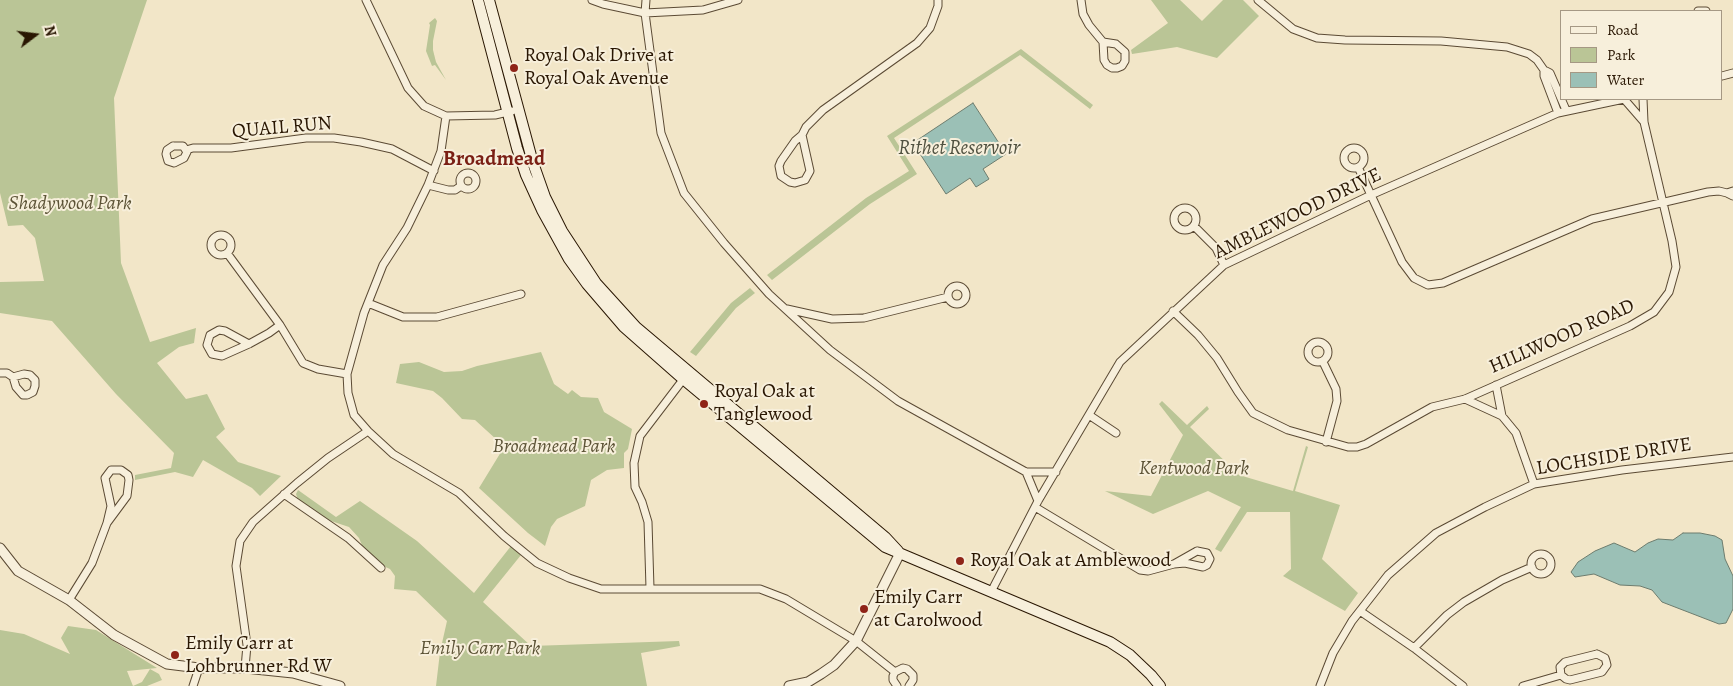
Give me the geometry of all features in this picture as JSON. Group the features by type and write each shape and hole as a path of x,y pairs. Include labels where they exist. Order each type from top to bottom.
{"main road":[{"path":"478,0 526,175 542,210 569,259 604,306 624,327 885,537 900,553 1110,642 1130,655 1160,686"},
{"path":"489,0 533,163 545,197 562,231 596,283 636,327 686,376"}],"street":[{"path":"366,0 412,95 424,106 446,116 495,115 519,110"},
{"path":"592,0 645,12 703,10 733,1"},
{"path":"646,0 645,12 661,133 684,193 724,243 769,294 787,308 830,350 898,401 1026,472 1056,472"},
{"path":"802,135 810,170 808,176 800,182 790,182 782,176 779,166 795,141 802,135 806,126 823,110 907,51 923,37 934,18 938,0"},
{"path":"1081,0 1083,14 1088,25 1103,42"},
{"path":"1258,0 1293,29 1317,38 1441,41 1506,47 1529,54 1537,60 1544,70 1550,73 1560,96"},
{"path":"1544,70 1544,76 1558,113"},
{"path":"1562,100 1566,110"},
{"name":"AMBLEWOOD DRIVE","path":"991,592 1037,504 1120,362 1224,265 1370,195 1558,113 1619,100"},
{"name":"HILLWOOD ROAD","path":"1625,100 1644,122"},
{"name":"HILLWOOD ROAD","path":"1173,311 1198,335 1217,358 1238,392 1254,413 1288,430 1348,447 1366,444 1432,407 1465,399 1630,326 1654,312 1669,292 1676,267 1644,122 1643,100"},
{"path":"446,116 441,151 434,171 407,228 383,265 368,303 346,374 348,393 354,415 393,454 458,493 504,536 538,563 569,578 601,589 760,589 786,599 856,641 895,672"},
{"name":"QUAIL RUN","path":"186,150 194,148 231,148 306,138 334,138 392,149 434,171"},
{"path":"1358,167 1402,262 1414,278 1428,284 1442,283 1592,219 1708,192 1731,193"},
{"path":"428,185 448,190 455,190 461,186"},
{"path":"1194,226 1216,248 1224,265"},
{"path":"227,254 280,325 303,363 318,370 346,374"},
{"path":"368,303 403,317 438,317 521,294"},
{"path":"787,308 832,319 864,318 948,297"},
{"path":"248,344 225,331 219,330 210,335 207,345 212,354 222,356 248,344 280,325"},
{"path":"1323,362 1336,389 1336,401 1326,442"},
{"path":"0,373 7,373 13,377"},
{"path":"650,588 648,522 635,487 634,463 640,436 686,376"},
{"path":"1496,385 1502,416"},
{"path":"1465,399 1502,416 1516,433 1534,484"},
{"path":"1089,415 1116,433"},
{"path":"245,668 247,646 236,566 240,541 253,522 284,494 328,458 368,430"},
{"name":"LOCHSIDE DRIVE","path":"1320,686 1333,653 1360,611 1388,575 1436,533 1534,484 1622,470 1733,457"},
{"path":"68,600 92,563 108,523 111,506 105,478 111,470 121,470 125,472 129,480 127,496 108,523"},
{"path":"1026,472 1037,504 1140,570 1148,571 1174,564"},
{"path":"284,494 348,538 381,568"},
{"path":"0,548 18,571 68,600 114,635 167,664 199,668 245,668 293,673 340,686"},
{"path":"789,686 808,682 821,674 834,664 856,641 900,553"},
{"path":"1414,648 1447,615 1464,602 1502,580 1532,567"},
{"path":"1360,611 1414,648 1463,686"},
{"path":"1597,654 1601,655 1606,661 1605,669 1602,672 1570,680 1566,680 1560,675 1560,668 1565,662 1597,654"},
{"path":"193,686 199,668"},
{"path":"897,686 893,680 895,672 903,668 911,672 913,680 909,686"},
{"path":"1523,686 1560,675"}],"green space":[{"name":"Shadywood Park","path":"0,0 147,0 114,98 121,263 150,342 196,328 194,343 179,347 157,363 186,399 207,394 225,429 216,437 238,462 281,476 260,496 252,488 203,460 193,477 175,472 135,480 135,475 171,468 174,453 116,394 52,321 0,313 0,282 44,281 35,238 23,225 8,226 0,193"},
{"path":"1151,0 1180,0 1202,21 1223,0 1243,0 1259,16 1217,58 1177,47 1132,54 1131,50 1168,23"},
{"path":"435,18 437,21 433,50 436,62 446,80 435,65 432,66 426,51 429,23"},
{"path":"1021,49 1093,105 1090,109 1020,55 894,138 917,174 870,204 772,280 767,275 866,198 909,171 887,136"},
{"path":"750,288 755,293 736,308 696,356 690,352 731,303"},
{"name":"Broadmead Park","path":"541,352 554,384 568,394 572,390 581,397 598,398 604,412 632,429 628,449 624,453 624,468 607,470 591,480 585,506 557,519 551,527 545,546 479,488 501,452 497,440 475,420 462,419 433,391 396,383 400,364 419,362 444,372 462,371"},
{"name":"Kentwood Park","path":"1162,401 1187,425 1207,406 1209,409 1190,427 1239,475 1293,491 1306,446 1308,447 1295,491 1340,505 1322,559 1358,593 1345,611 1283,576 1291,569 1290,512 1247,512 1221,552 1215,549 1241,507 1208,491 1153,514 1105,491 1151,496 1183,435 1159,404"},
{"name":"Emily Carr Park","path":"298,490 336,517 360,501 417,541 474,593 511,546 521,555 483,602 531,646 679,641 680,646 641,653 647,686 436,686 440,652 447,621 416,591 394,589 395,576 390,569 366,555 359,538 349,527 319,517 298,500 296,494"},
{"path":"68,626 96,630 157,668 127,671 133,686 0,686 0,630 24,634 70,654 61,638"},
{"path":"150,669 159,674 162,680 147,686 133,686 142,682"}],"water":[{"name":"Rithet Reservoir","path":"973,103 1006,154 983,169 989,179 976,187 970,178 946,194 913,143"},
{"path":"1683,533 1700,533 1715,536 1722,540 1725,559 1733,576 1733,609 1726,623 1719,624 1662,602 1652,590 1640,586 1620,585 1594,574 1575,577 1571,572 1578,562 1595,551 1614,543 1635,552 1658,539 1673,540"}],"place":[{"name":"Royal Oak Drive at Royal Oak Avenue","path":"514,68"},
{"name":"Royal Oak at Tanglewood","path":"704,404"},
{"name":"Royal Oak at Amblewood","path":"960,561"},
{"name":"Emily Carr at Carolwood","path":"864,609"},
{"name":"Emily Carr at Lohbrunner Rd W","path":"175,655"}],"district":[{"name":"Broadmead","path":"494,160"}]}
